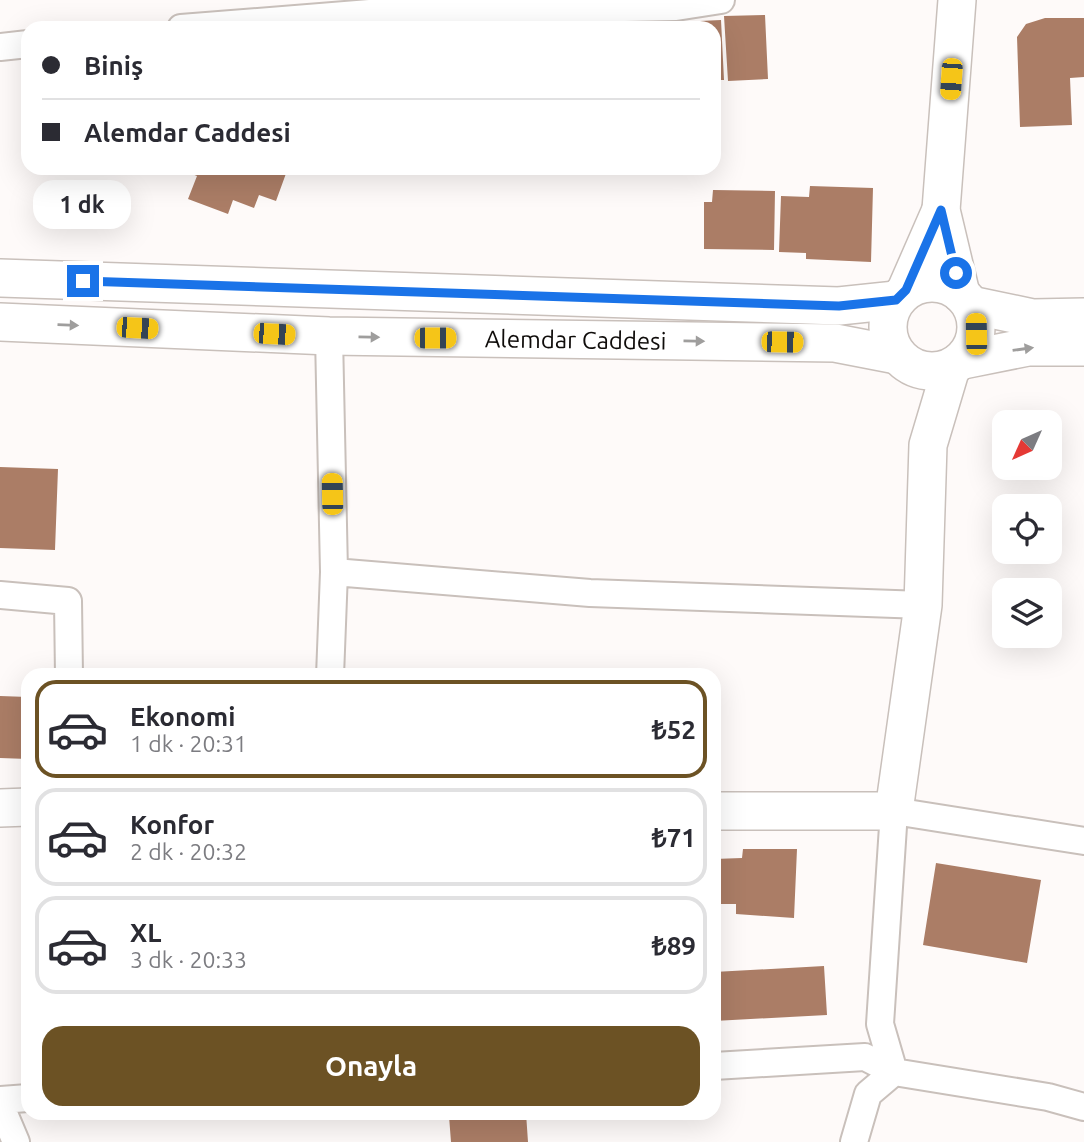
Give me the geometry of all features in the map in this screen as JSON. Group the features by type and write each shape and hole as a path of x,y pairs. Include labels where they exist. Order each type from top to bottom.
{"main road":[{"path":"721,811 894,811 923,605 928,445 957,364 972,348 976,334 941,210 957,0"},
{"path":"928,445 902,360 887,328 941,210"},
{"name":"Alemdar Caddesi","path":"0,278 839,306 901,295"},
{"path":"901,295 934,283 949,286 966,300 1033,318 1084,317"},
{"name":"Alemdar Caddesi","path":"0,322 329,336 835,343 902,360"},
{"path":"902,360 937,372 957,364 1028,347 1084,347"},
{"path":"0,808 21,807"}],"street":[{"path":"244,21 369,7 676,4 721,0"},
{"path":"0,47 21,45"},
{"path":"329,336 334,572 330,668"},
{"path":"334,572 590,593 923,605"},
{"path":"0,596 68,601 69,668"},
{"path":"894,1072 880,1024 894,811 1084,841"},
{"path":"721,1066 865,1057 894,1072 1048,1097 1084,1107"},
{"path":"854,1142 868,1094 894,1072"},
{"path":"16,1142 0,1102 21,1099"}],"building":[{"path":"765,15 768,79 728,81 724,16"},
{"path":"1045,18 1084,18 1084,77 1070,78 1072,125 1020,127 1017,37 1026,24"},
{"path":"721,20 724,80 721,80 721,21 700,21"},
{"path":"194,175 285,175 276,201 259,195 254,208 233,200 228,214 188,199 197,176"},
{"path":"810,186 873,188 871,262 806,259 806,253 779,252 781,196 809,197"},
{"path":"713,190 775,191 774,250 704,249 704,202 712,202"},
{"path":"0,467 58,469 55,550 0,548"},
{"path":"0,696 21,697 21,759 0,758"},
{"path":"743,849 797,849 794,918 736,914 736,904 721,904 721,859 742,858"},
{"path":"936,863 1041,880 1027,963 923,945"},
{"path":"824,966 827,1015 721,1021 721,972"},
{"path":"449,1120 526,1120 528,1142 451,1142"}],"route":[{"path":"83,281 839,306 896,300 906,290 941,210 956,273"}]}
